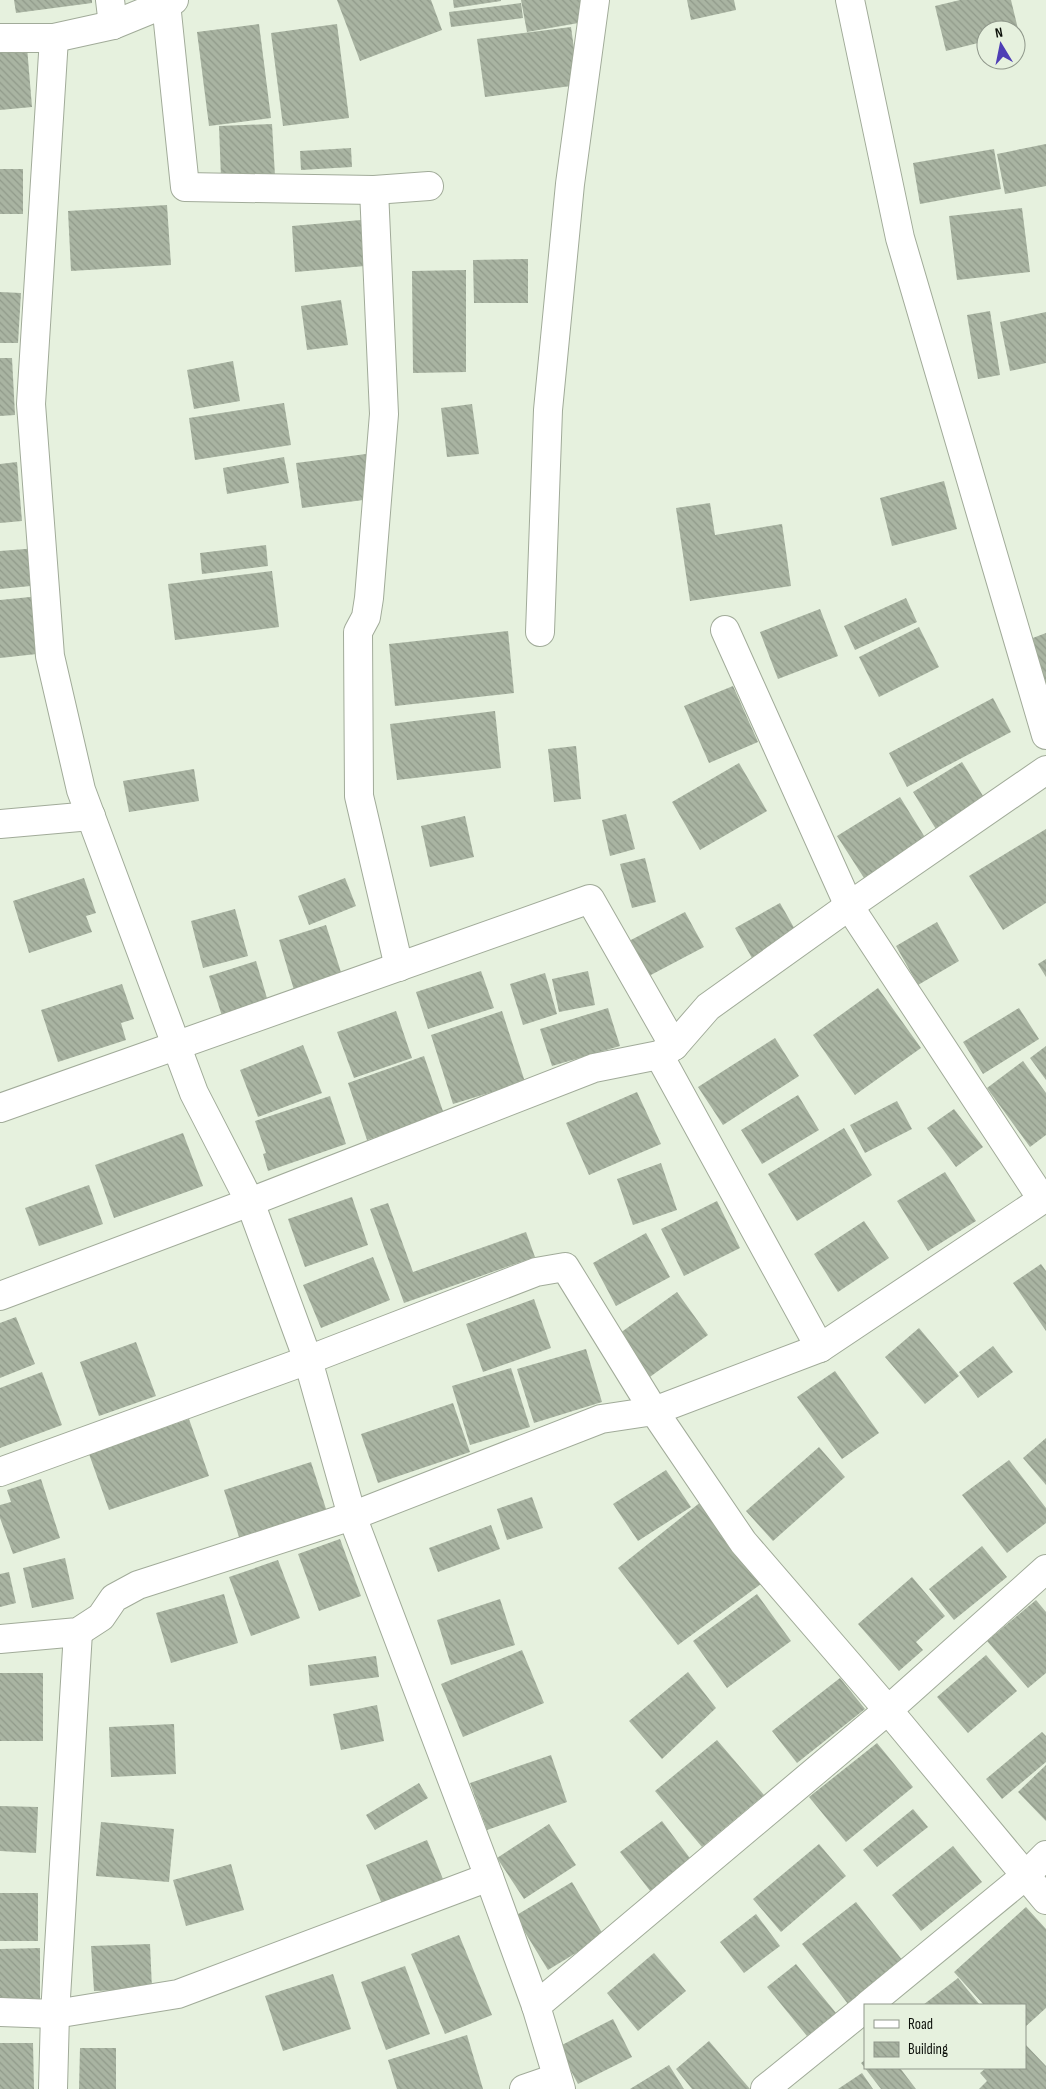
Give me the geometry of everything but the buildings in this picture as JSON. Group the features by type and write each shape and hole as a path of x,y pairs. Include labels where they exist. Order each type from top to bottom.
{"street":[{"path":"540,632 548,410 570,184 595,0"},
{"path":"850,0 900,238 1046,735"},
{"path":"0,38 54,38 111,13 170,2 185,187 374,190 428,186"},
{"path":"54,38 31,404 50,656 81,790 194,1093 250,1202 308,1360 352,1516 536,2006 558,2084 524,2089"},
{"path":"374,190 384,414 369,598 366,617 358,632 359,796 399,967"},
{"path":"0,1639 78,1632 101,1617 114,1598 138,1585 352,1516 592,1422 654,1410 820,1348 1044,1198 849,906 725,630"},
{"path":"0,1296 250,1202 594,1068 666,1051 708,1007 849,906 1046,770"},
{"path":"0,824 91,816"},
{"path":"0,1108 590,899 666,1051 820,1348"},
{"path":"0,1472 308,1360 536,1272 565,1267 654,1410 743,1542 888,1710 1046,1900"},
{"path":"536,2006 888,1710 1046,1569"},
{"path":"53,2089 55,2014 78,1632"},
{"path":"868,2004 1025,1876 1046,1856"},
{"path":"0,2012 55,2014 178,1994 489,1877"},
{"path":"764,2089 864,2008"}]}
